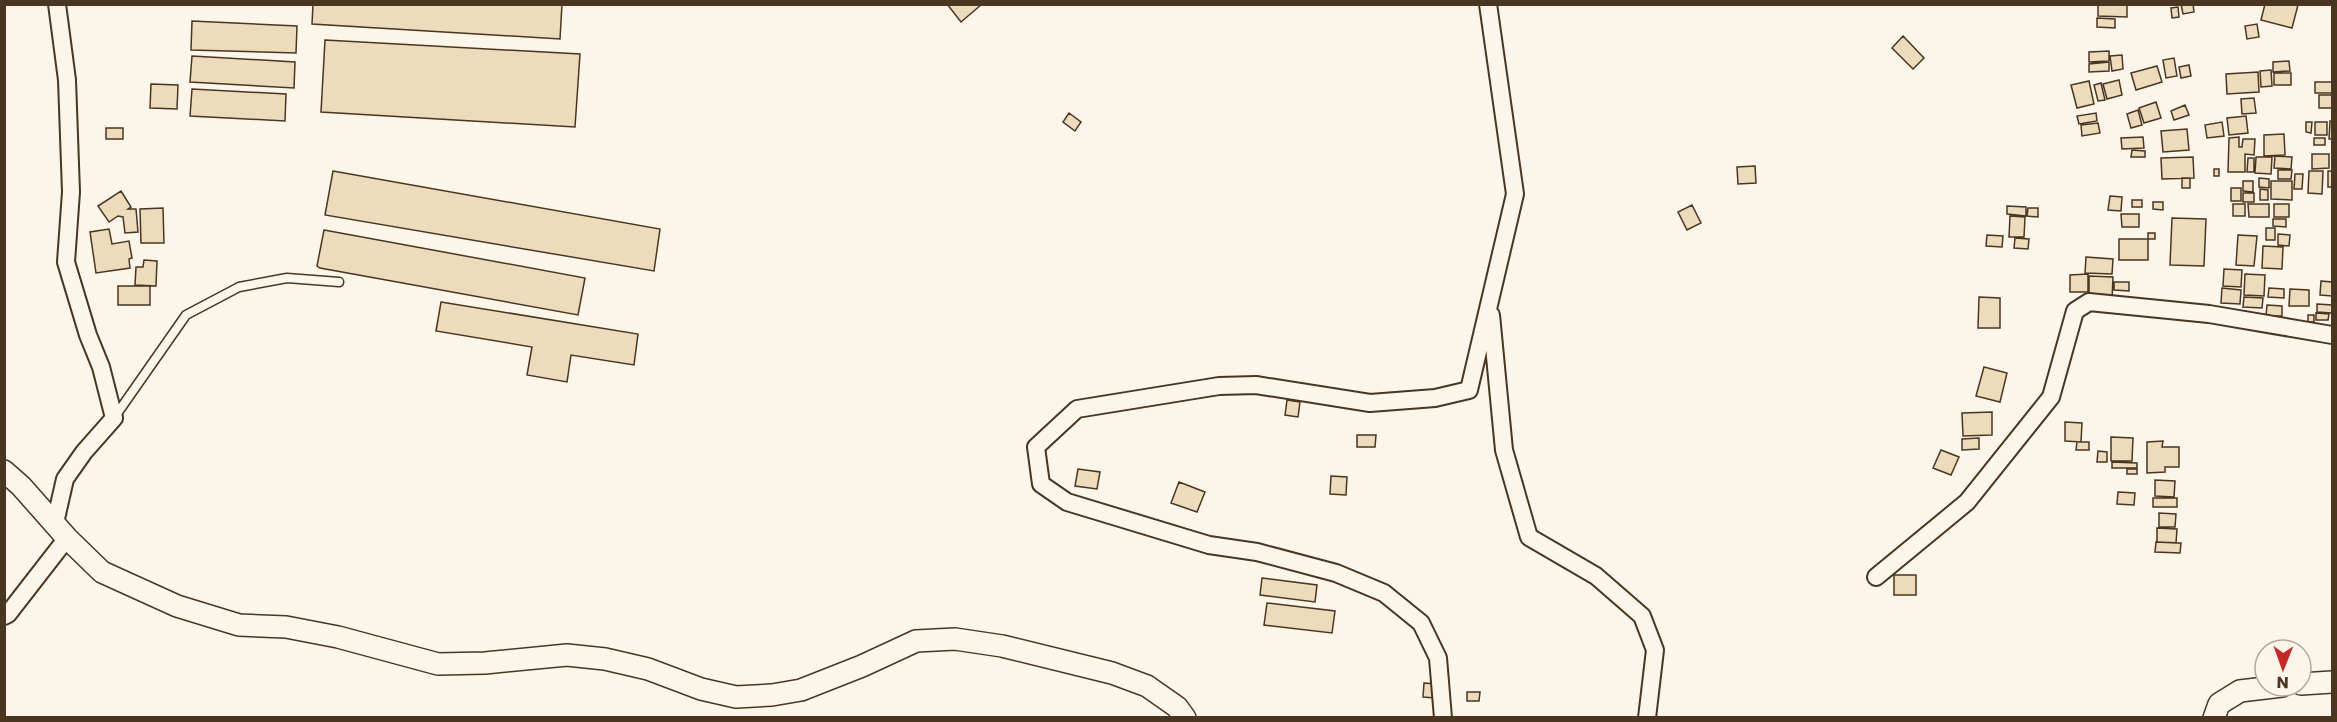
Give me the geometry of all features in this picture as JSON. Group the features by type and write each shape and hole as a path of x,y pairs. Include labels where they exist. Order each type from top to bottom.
{"street":[{"path":"4,616 45,570 61,531 65,479 84,452 114,418 101,367 88,335 66,262 71,192 68,91 57,4"},
{"path":"1443,717 1438,658 1421,623 1384,593 1336,573 1257,552 1209,544 1067,502 1041,484 1036,447 1077,409 1219,386 1256,385 1370,403 1435,398 1469,390 1515,194 1488,4"},
{"path":"1876,577 1967,502 2051,397 2075,311 2089,302 2209,314 2332,334"},
{"path":"1490,303 1504,450 1529,537 1596,576 1642,616 1655,650 1647,717"},
{"path":"4,471 102,572 177,606 239,625 286,627 338,637 438,664 485,663 567,655 605,659 648,669 701,689 736,697 772,695 801,690 862,666 916,641 955,639 1002,646 1112,674 1147,686 1177,707 1185,717"},
{"path":"2313,683 2332,682"},
{"path":"2214,717 2219,705 2240,691 2253,689"}],"lane":[{"path":"114,418 186,315 239,287 287,278 339,282"}],"building":[{"path":"313,4 562,4 560,39 312,24"},
{"path":"947,4 982,4 961,22"},
{"path":"2098,4 2127,4 2127,17 2098,16"},
{"path":"2181,4 2193,4 2194,12 2183,14"},
{"path":"2265,4 2298,5 2292,28 2261,20"},
{"path":"2178,7 2179,17 2172,18 2171,8"},
{"path":"2097,18 2115,19 2115,28 2097,27"},
{"path":"192,21 297,26 296,53 191,50"},
{"path":"2257,24 2259,37 2247,39 2245,26"},
{"path":"1903,36 1924,58 1913,69 1892,48"},
{"path":"325,40 580,54 575,127 321,112"},
{"path":"2109,51 2109,61 2089,62 2089,52"},
{"path":"2122,55 2123,69 2112,71 2110,56"},
{"path":"192,56 295,62 294,88 190,82"},
{"path":"2174,58 2177,76 2166,78 2163,60"},
{"path":"2289,61 2290,71 2273,72 2273,62"},
{"path":"2109,62 2109,71 2089,72 2089,64"},
{"path":"2189,65 2191,76 2181,78 2179,67"},
{"path":"2157,66 2162,82 2136,90 2131,73"},
{"path":"2271,70 2272,86 2261,87 2260,71"},
{"path":"2258,72 2259,92 2227,94 2226,74"},
{"path":"2274,73 2291,73 2291,85 2274,85"},
{"path":"2119,80 2122,95 2107,99 2103,84"},
{"path":"2089,81 2094,104 2077,108 2071,85"},
{"path":"2315,82 2332,82 2332,93 2315,93"},
{"path":"2101,83 2105,100 2098,101 2094,85"},
{"path":"151,84 178,85 177,109 150,108"},
{"path":"192,89 286,94 285,121 190,116"},
{"path":"2319,95 2332,95 2332,108 2319,108"},
{"path":"2254,98 2256,113 2242,114 2241,99"},
{"path":"2156,102 2161,118 2144,123 2139,108"},
{"path":"2185,105 2189,115 2174,120 2171,111"},
{"path":"2138,110 2142,125 2131,128 2127,114"},
{"path":"1069,113 1081,122 1075,131 1063,122"},
{"path":"2096,113 2097,121 2079,124 2077,116"},
{"path":"2246,116 2248,133 2229,135 2227,118"},
{"path":"2330,121 2332,121 2332,139 2329,139"},
{"path":"2222,122 2224,136 2207,138 2205,125"},
{"path":"2306,122 2312,122 2311,133 2306,132"},
{"path":"2315,122 2327,122 2327,135 2315,135"},
{"path":"2098,123 2100,133 2082,136 2081,125"},
{"path":"106,128 123,128 123,139 106,139"},
{"path":"2187,129 2189,150 2163,152 2161,131"},
{"path":"2284,134 2285,155 2264,156 2264,135"},
{"path":"2143,137 2144,148 2122,149 2121,138"},
{"path":"2239,137 2239,147 2242,147 2243,139 2255,139 2254,155 2245,154 2245,172 2228,172 2229,138"},
{"path":"2314,138 2325,138 2325,145 2314,145"},
{"path":"2132,150 2145,151 2145,157 2131,157"},
{"path":"2312,154 2329,154 2329,168 2312,169"},
{"path":"2275,156 2292,157 2291,169 2274,168"},
{"path":"2193,157 2194,178 2162,179 2161,158"},
{"path":"2256,157 2272,157 2271,174 2255,173"},
{"path":"2248,158 2254,158 2254,172 2247,172"},
{"path":"1755,166 1756,183 1738,184 1737,167"},
{"path":"2214,169 2219,169 2219,176 2214,176"},
{"path":"2278,170 2292,170 2291,179 2278,179"},
{"path":"333,171 660,229 654,271 325,215"},
{"path":"2309,171 2323,171 2322,194 2308,193"},
{"path":"2328,171 2332,171 2332,187 2328,187"},
{"path":"2295,174 2303,174 2302,189 2294,189"},
{"path":"2182,178 2190,178 2190,188 2182,188"},
{"path":"2259,178 2269,179 2269,188 2259,187"},
{"path":"2243,181 2253,181 2253,192 2243,191"},
{"path":"2271,181 2292,181 2292,200 2271,199"},
{"path":"2231,188 2241,188 2241,201 2231,201"},
{"path":"2260,189 2268,190 2268,200 2260,200"},
{"path":"121,191 131,207 128,209 136,209 138,232 125,233 123,217 118,216 109,222 98,206"},
{"path":"2243,193 2254,193 2254,202 2243,202"},
{"path":"2110,196 2122,197 2121,211 2108,210"},
{"path":"2132,200 2142,200 2142,207 2132,207"},
{"path":"2153,202 2163,202 2163,210 2153,209"},
{"path":"2233,204 2245,204 2245,216 2233,216"},
{"path":"2248,204 2269,204 2269,217 2249,217"},
{"path":"2274,204 2289,204 2289,217 2274,217"},
{"path":"1692,205 1701,223 1687,230 1678,212"},
{"path":"2007,206 2026,207 2026,216 2007,214"},
{"path":"163,208 164,243 141,243 140,209"},
{"path":"2028,208 2038,208 2038,217 2027,216"},
{"path":"2121,214 2139,214 2139,227 2122,227"},
{"path":"2010,216 2025,217 2024,237 2009,237"},
{"path":"2172,218 2206,219 2204,266 2170,265"},
{"path":"2273,219 2286,219 2286,227 2273,226"},
{"path":"2266,228 2275,228 2275,240 2266,240"},
{"path":"109,229 112,244 129,241 132,258 129,259 130,268 96,273 90,232"},
{"path":"324,230 585,278 578,315 320,268 317,266"},
{"path":"2148,233 2155,233 2155,239 2148,239"},
{"path":"2278,234 2290,235 2289,246 2278,245"},
{"path":"1987,235 2003,236 2002,247 1986,246"},
{"path":"2238,235 2257,236 2254,266 2236,265"},
{"path":"2015,238 2029,239 2028,249 2014,248"},
{"path":"2119,239 2148,239 2148,260 2119,260"},
{"path":"2263,246 2283,247 2282,269 2262,268"},
{"path":"2086,257 2113,259 2112,274 2085,273"},
{"path":"144,260 157,261 156,286 135,285 136,267 143,267"},
{"path":"2224,269 2242,270 2241,287 2223,286"},
{"path":"2088,274 2088,292 2070,292 2070,275"},
{"path":"2245,274 2265,275 2264,296 2244,295"},
{"path":"2089,276 2113,277 2112,299 2089,298"},
{"path":"2321,281 2332,282 2332,296 2320,295"},
{"path":"2114,282 2129,282 2129,291 2114,290"},
{"path":"118,286 150,286 150,305 118,305"},
{"path":"2222,288 2241,290 2240,304 2221,303"},
{"path":"2269,288 2284,289 2284,298 2268,297"},
{"path":"2290,289 2309,290 2309,306 2289,306"},
{"path":"1979,297 2000,298 2000,328 1978,328"},
{"path":"2244,297 2263,298 2262,308 2243,307"},
{"path":"441,302 638,334 634,365 571,355 567,382 527,375 532,347 436,331"},
{"path":"2317,304 2332,305 2332,313 2317,312"},
{"path":"2267,305 2282,306 2282,316 2266,316"},
{"path":"2316,313 2329,314 2328,320 2316,320"},
{"path":"2308,315 2314,315 2314,322 2308,322"},
{"path":"1984,367 2007,373 2000,402 1976,396"},
{"path":"1287,400 1300,402 1298,417 1285,415"},
{"path":"1992,412 1992,435 1963,436 1962,413"},
{"path":"2065,422 2082,423 2081,442 2065,441"},
{"path":"1357,435 1376,435 1375,447 1357,447"},
{"path":"2111,437 2133,438 2132,461 2111,461"},
{"path":"1979,438 1979,449 1962,450 1962,439"},
{"path":"2163,441 2162,447 2179,447 2179,467 2165,467 2165,472 2147,473 2147,442"},
{"path":"2077,442 2089,442 2089,450 2076,450"},
{"path":"1941,450 1959,457 1951,475 1933,468"},
{"path":"2098,451 2107,452 2107,462 2097,462"},
{"path":"2112,462 2137,463 2137,468 2112,468"},
{"path":"1078,469 1100,472 1097,489 1075,486"},
{"path":"2127,469 2137,469 2137,474 2127,474"},
{"path":"1331,476 1347,477 1346,495 1330,494"},
{"path":"2155,480 2175,481 2174,497 2155,496"},
{"path":"1179,482 1205,492 1197,512 1171,503"},
{"path":"2118,492 2135,493 2134,505 2117,504"},
{"path":"2153,498 2177,498 2177,507 2153,507"},
{"path":"2159,513 2176,514 2175,527 2159,527"},
{"path":"2157,528 2177,529 2176,543 2157,542"},
{"path":"2156,542 2181,543 2180,553 2155,552"},
{"path":"1894,575 1916,575 1916,595 1894,595"},
{"path":"1262,578 1317,585 1315,602 1260,595"},
{"path":"1267,603 1335,611 1332,633 1264,625"},
{"path":"1424,683 1436,684 1435,698 1423,697"},
{"path":"1467,692 1480,692 1479,701 1467,701"}]}
